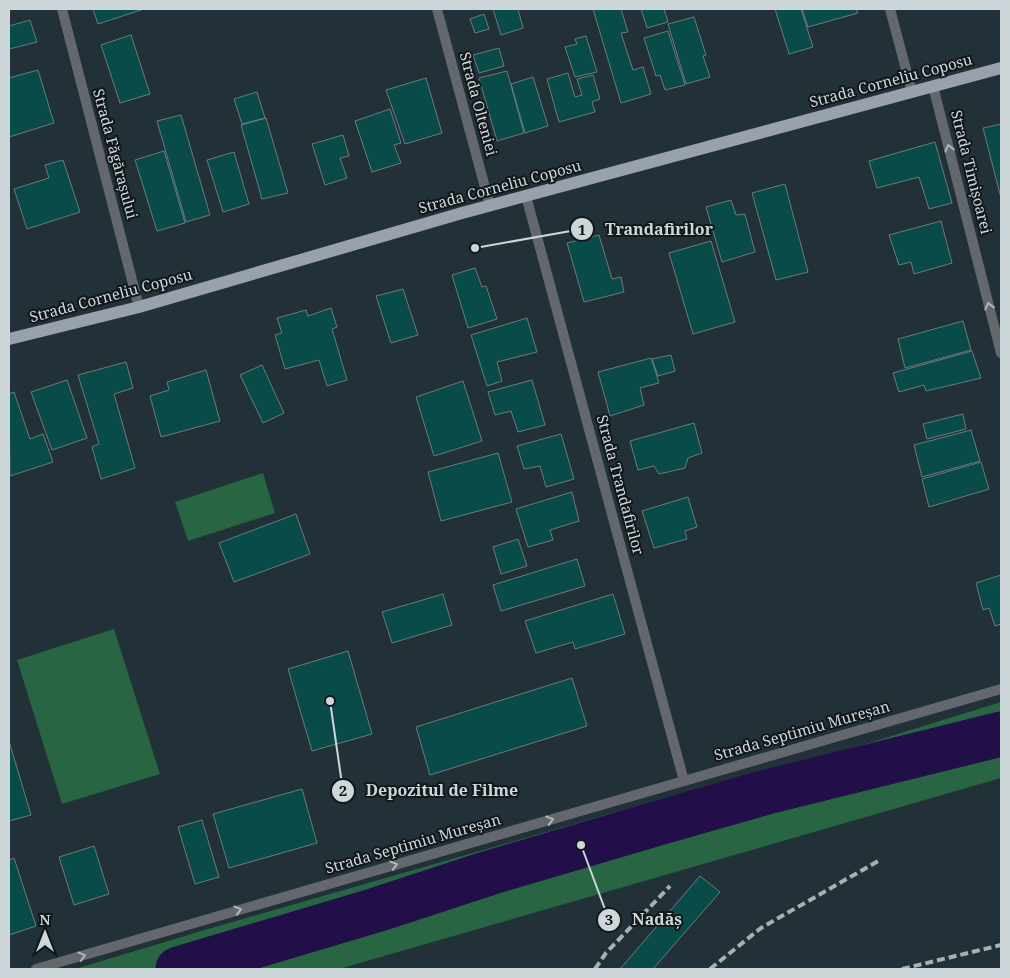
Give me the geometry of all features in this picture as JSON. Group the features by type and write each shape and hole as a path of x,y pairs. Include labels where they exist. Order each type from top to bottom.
{"main road":[{"name":"Strada Corneliu Coposu","path":"9,339 139,307 526,196 1001,68"}],"street":[{"name":"Strada Făgărașului","path":"62,9 139,307"},
{"name":"Strada Olteniei","path":"437,9 490,206"},
{"path":"890,9 912,92"},
{"name":"Strada Timișoarei","path":"933,86 1001,353"},
{"name":"Strada Trandafirilor","path":"526,196 684,781"},
{"name":"Strada Septimiu Mureșan","path":"36,969 1001,689"}],"green space":[{"path":"263,473 275,513 188,541 175,502"},
{"path":"114,629 160,774 62,804 17,660"},
{"path":"1001,702 1001,778 339,969 75,969 668,797 798,765"}],"building":[{"path":"93,9 144,9 98,24"},
{"path":"493,9 518,9 523,28 501,35"},
{"path":"593,9 621,9 628,32 621,33 633,70 643,67 651,94 621,103"},
{"path":"641,9 664,9 668,22 647,28"},
{"path":"775,9 801,9 813,47 789,54"},
{"path":"802,9 856,9 858,13 808,27"},
{"path":"484,14 489,29 475,33 470,19"},
{"path":"694,17 706,55 703,56 710,77 686,84 668,24"},
{"path":"30,20 37,42 9,49 9,26"},
{"path":"668,31 685,85 665,90 660,75 656,76 644,38"},
{"path":"131,35 150,94 120,103 101,45"},
{"path":"586,36 597,72 575,77 565,47 577,44 575,39"},
{"path":"499,48 504,66 479,73 473,55"},
{"path":"38,70 54,123 9,137 9,78"},
{"path":"507,71 524,133 497,141 479,78"},
{"path":"568,73 575,97 582,95 577,79 593,75 600,99 592,102 595,112 559,122 547,79"},
{"path":"533,77 548,126 525,133 511,84"},
{"path":"426,78 442,133 405,144 386,90"},
{"path":"257,92 265,118 242,124 234,99"},
{"path":"390,109 401,143 394,145 401,163 372,172 355,121"},
{"path":"181,115 210,215 186,222 157,121"},
{"path":"266,118 288,193 262,199 241,125"},
{"path":"1001,124 1001,198 983,128"},
{"path":"343,135 349,156 340,158 347,178 325,185 312,144"},
{"path":"935,142 952,203 929,209 919,177 877,188 869,161"},
{"path":"164,151 185,223 157,231 135,160"},
{"path":"234,152 249,204 223,212 207,160"},
{"path":"63,160 80,212 27,229 14,189 49,178 45,165"},
{"path":"785,184 808,272 776,280 752,193"},
{"path":"731,200 736,215 745,214 755,252 722,262 706,207"},
{"path":"941,221 952,263 914,274 911,262 899,265 889,235"},
{"path":"599,235 612,279 621,277 624,292 584,302 567,243"},
{"path":"711,241 735,322 693,334 669,253"},
{"path":"475,268 482,287 486,286 497,319 468,328 452,275"},
{"path":"403,289 418,335 391,343 376,296"},
{"path":"331,308 337,327 332,329 347,380 327,386 319,360 285,369 275,335 282,333 277,318 306,310 308,316"},
{"path":"527,318 537,352 497,362 502,381 487,386 471,335"},
{"path":"963,321 971,350 905,368 898,339"},
{"path":"972,351 981,378 926,391 924,385 899,392 893,373"},
{"path":"671,355 675,371 658,376 652,359"},
{"path":"651,358 659,383 640,388 644,405 610,416 598,372"},
{"path":"126,362 133,388 114,394 135,468 101,479 92,447 99,444 78,375"},
{"path":"262,365 284,413 263,423 240,375"},
{"path":"206,370 220,421 161,437 150,396 169,390 167,382"},
{"path":"67,380 87,438 52,450 31,392"},
{"path":"532,380 545,425 518,432 511,411 495,415 488,392"},
{"path":"463,381 482,441 434,456 416,397"},
{"path":"14,392 30,439 43,434 53,462 10,476 9,394"},
{"path":"963,414 966,429 927,439 923,424"},
{"path":"694,423 702,453 688,458 685,468 659,474 654,466 638,470 630,441"},
{"path":"971,430 980,461 922,477 914,445"},
{"path":"561,434 574,479 546,487 540,466 524,469 517,446"},
{"path":"498,453 512,502 441,521 428,472"},
{"path":"981,462 989,489 929,507 922,479"},
{"path":"572,492 579,521 550,530 553,540 528,547 516,509"},
{"path":"688,497 697,527 685,531 687,539 654,548 642,511"},
{"path":"296,514 310,554 234,582 219,543"},
{"path":"518,539 527,566 501,574 493,547"},
{"path":"577,559 585,586 501,611 493,585"},
{"path":"1001,575 1001,624 995,626 989,608 983,610 976,583"},
{"path":"443,594 452,625 392,643 382,612"},
{"path":"613,594 625,634 575,649 573,642 536,653 525,621"},
{"path":"348,651 372,734 312,751 288,669"},
{"path":"572,678 587,726 430,775 416,727"},
{"path":"9,741 31,815 9,821"},
{"path":"302,789 317,843 229,868 213,814"},
{"path":"202,820 219,877 195,884 178,827"},
{"path":"94,846 109,894 74,905 59,857"},
{"path":"14,858 36,926 9,935 9,860"},
{"path":"700,876 720,892 653,969 620,969"}],"waterway":[{"path":"178,969 376,910 489,873 767,792 1001,734"}],"railway":[{"path":"710,969 761,928 880,860"},
{"path":"595,969 606,953 670,886"},
{"path":"902,969 1001,945"}],"place":[{"name":"Trandafirilor","path":"475,248"},
{"name":"Depozitul de Filme","path":"330,701"},
{"name":"Nadăș","path":"581,845"}]}
